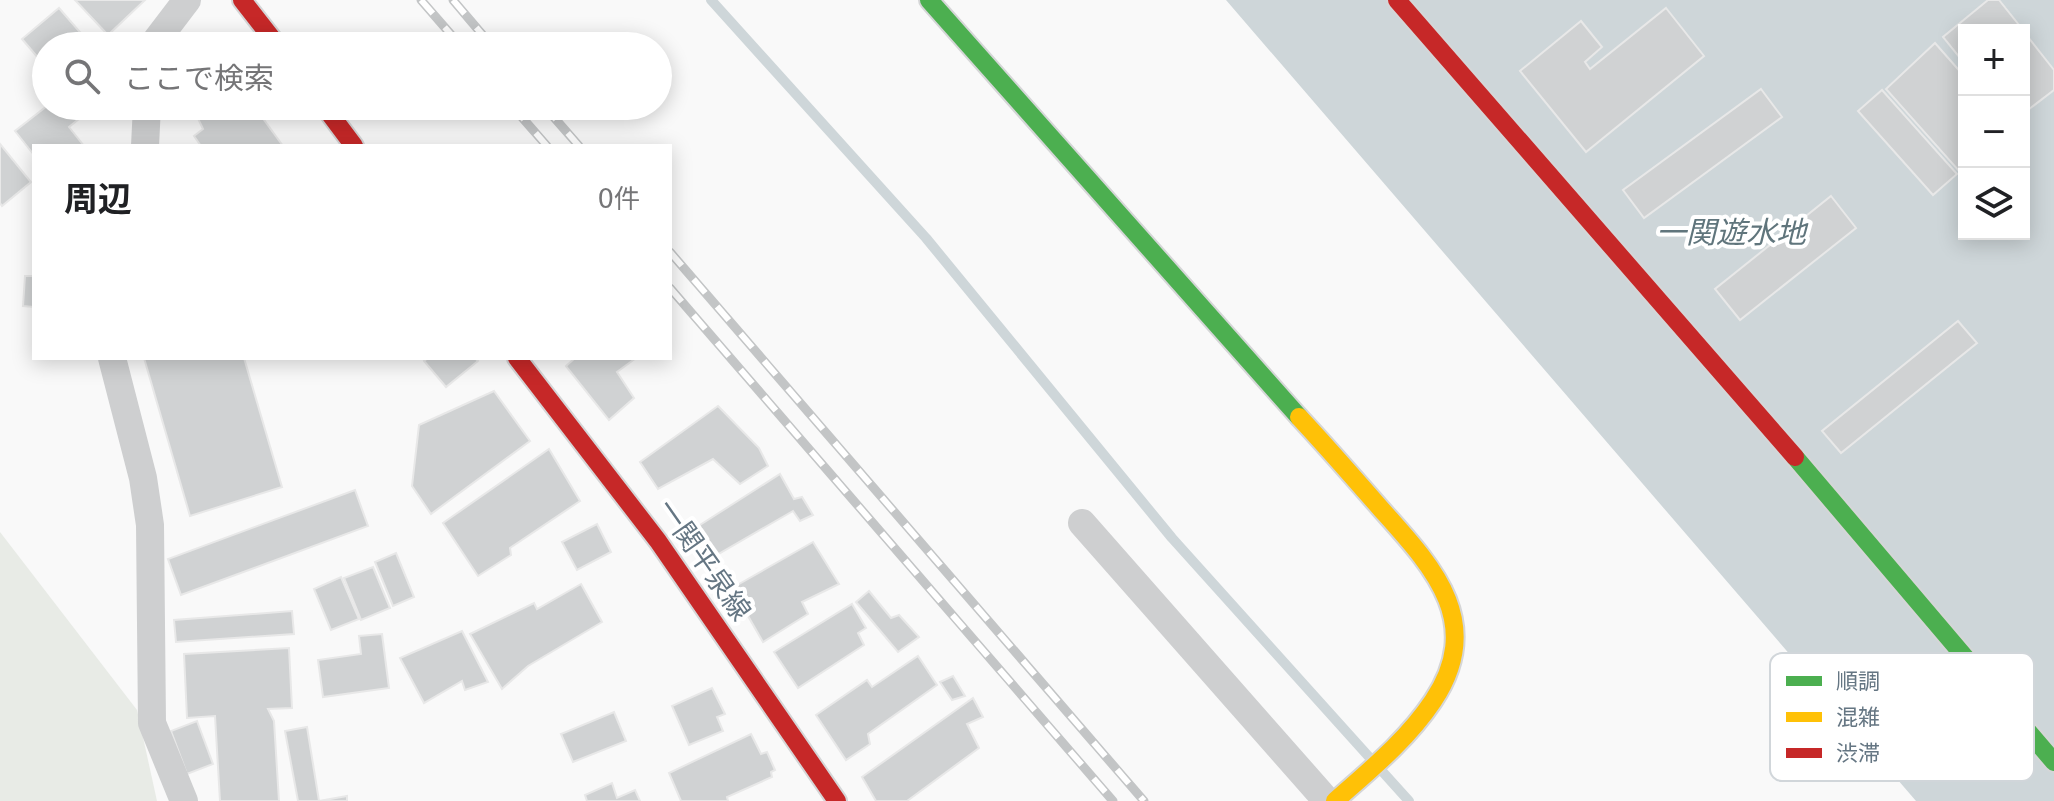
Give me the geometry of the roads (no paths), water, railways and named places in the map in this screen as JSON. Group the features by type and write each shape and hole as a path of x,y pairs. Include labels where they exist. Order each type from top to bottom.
{"street":[{"path":"163,32 187,0"},
{"path":"242,0 267,32"},
{"path":"929,0 1432,566 1454,616 1453,657 1437,698 1404,737 1335,801"},
{"path":"1397,0 1963,653"},
{"path":"145,144 146,120"},
{"path":"334,120 352,144"},
{"path":"113,360 143,478 150,525 152,723 184,801"},
{"name":"一関平泉線","path":"519,360 658,541 837,801"},
{"path":"1082,523 1327,801"},
{"path":"2034,738 2054,762"}],"water":[{"name":"一関遊水地","path":"1226,0 2054,0 2054,801 1916,801 1899,781 2034,781 2034,653 1789,653"}],"waterway":[{"path":"711,0 926,238 1172,538 1370,758"},
{"path":"1381,770 1409,801"}],"railway":[{"path":"421,0 449,32"},
{"path":"453,0 480,32"},
{"path":"524,120 545,144"},
{"path":"556,120 577,144"},
{"path":"672,254 1144,801"},
{"path":"672,290 1113,801"}]}
